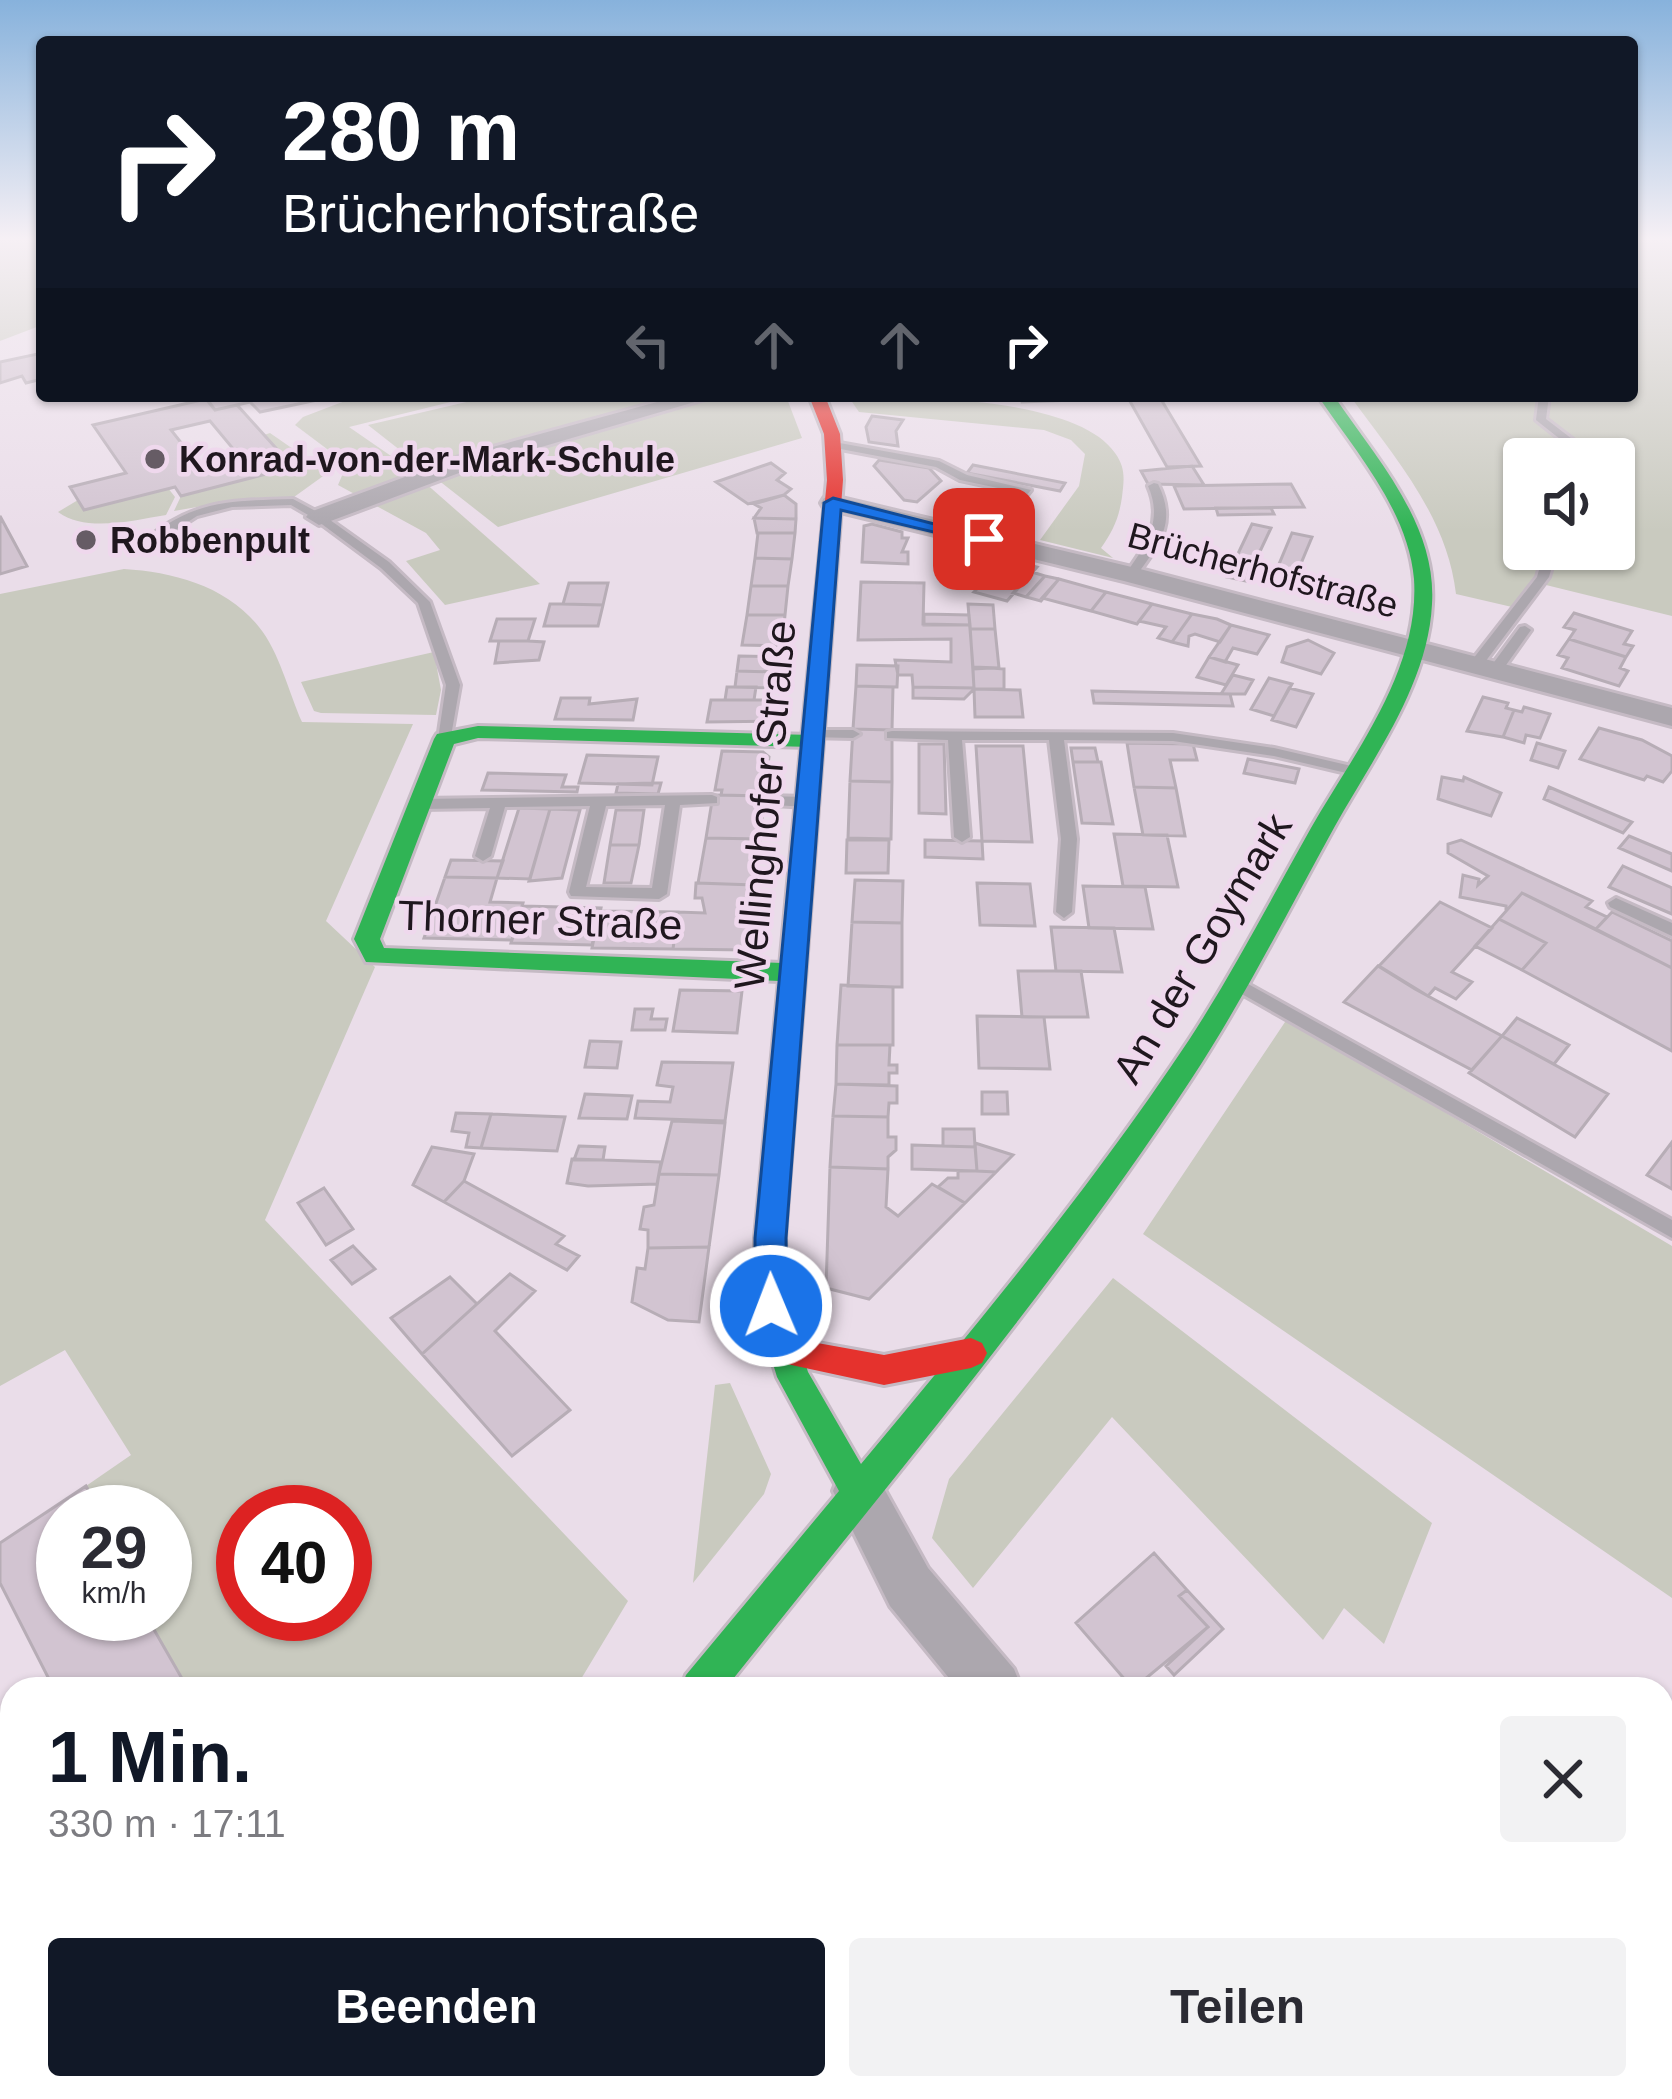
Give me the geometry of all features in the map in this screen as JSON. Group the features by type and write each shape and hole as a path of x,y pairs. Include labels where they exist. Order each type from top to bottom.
{"street":[{"path":"319,517 475,459 682,402"},
{"name":"Wellinghofer Straße","path":"819,402 834,445 833,503 770,1238 771,1306 784,1351 858,1491"},
{"name":"An der Goymark","path":"710,1677 971,1354 1184,1069 1355,771 1412,649 1424,581 1408,525 1330,402"},
{"name":"Brücherhofstraße","path":"833,503 1131,575 1672,717"},
{"path":"419,804 445,739 478,732 812,737"},
{"name":"Thorner Straße","path":"419,804 367,939 375,956 792,972"},
{"path":"784,1351 884,1370 971,1354"},
{"path":"858,1491 909,1587 984,1677"}],"lane":[{"path":"1543,402 1541,420 1566,438"},
{"path":"834,445 939,464 964,478 1025,490 984,539"},
{"path":"1131,575 1165,520 1165,505 1154,486"},
{"path":"153,539 193,513 232,504 293,502 319,517 385,565 424,602 453,685 445,739"},
{"path":"1484,670 1545,570"},
{"path":"1484,670 1525,629"},
{"path":"812,737 853,734"},
{"path":"892,735 1213,741 1355,771"},
{"path":"955,736 962,837"},
{"path":"1056,736 1069,839 1064,912"},
{"path":"419,804 712,800"},
{"path":"764,801 808,802"},
{"path":"599,802 577,892 659,894 673,803"},
{"path":"483,856 499,806"},
{"path":"1616,903 1672,930"},
{"path":"1235,982 1672,1230"}],"shaded area":[{"path":"1638,335 1672,335 1672,616 1546,585 1525,610 1456,594 1442,539 1416,489 1354,402 1638,402"},
{"path":"342,402 451,402 349,427 407,467 540,584 445,605 406,561 440,550 426,533 338,485 347,464 295,425 303,417"},
{"path":"466,402 788,402 802,438 498,527 368,425"},
{"path":"852,402 975,402 1030,410 1095,434 1115,453 1123,474 1117,518 1101,548 1113,558 1040,540 1079,486 1085,454 1071,440 1044,430 859,412"},
{"path":"270,433 309,460 319,456 325,460 326,474 294,497 237,500 174,511 181,496 292,467 264,435"},
{"path":"168,488 175,497 166,515 96,523 58,512 78,500"},
{"path":"124,569 198,584 246,613 278,660 302,722 413,724 326,921 375,967 265,1220 628,1601 582,1677 181,1677 160,1641 192,1641 192,1485 87,1485 131,1455 65,1350 0,1386 0,594"},
{"path":"434,652 441,690 436,715 321,713 314,711 301,682"},
{"path":"1287,1019 1672,1246 1672,1598 1143,1234"},
{"path":"1113,1278 1432,1523 1384,1644 1344,1608 1323,1640 1112,1417 973,1588 932,1538 949,1479"},
{"path":"730,1383 771,1474 764,1494 693,1583 715,1385"}],"building":[{"path":"36,354 36,380 26,383 22,376 0,383 0,362"},
{"name":"Konrad-von-der-Mark-Schule","path":"193,402 208,402 215,410 237,405 293,467 181,496 175,487 84,510 70,487 126,473 93,425","holes":["210,421 245,463 205,473 171,430"]},
{"path":"209,402 250,402 215,410"},
{"path":"250,402 308,402 260,412"},
{"path":"1130,402 1163,402 1201,466 1167,467"},
{"path":"872,416 903,420 896,431 898,446 869,442 866,427"},
{"path":"879,460 929,468 941,481 917,502 904,500 874,466"},
{"path":"771,463 785,473 777,480 791,489 784,495 748,504 716,482"},
{"path":"973,465 1065,483 1060,491 967,473"},
{"path":"1192,466 1204,485 1148,484 1141,471"},
{"path":"1291,484 1304,507 1184,509 1174,486"},
{"path":"784,495 796,504 796,519 754,518 761,508 754,504"},
{"path":"1216,508 1271,508 1274,514 1218,515"},
{"path":"0,516 27,566 0,574"},
{"path":"754,518 796,519 795,533 757,533"},
{"path":"872,524 908,538 902,552 908,552 908,564 862,562 864,526"},
{"path":"1252,524 1271,528 1246,581 1227,577"},
{"path":"758,533 795,533 792,559 755,558"},
{"path":"1292,533 1312,537 1297,573 1277,569"},
{"path":"995,556 1037,567 1007,601 974,592 982,584 997,588 1002,582 977,575"},
{"path":"755,558 792,559 788,586 751,586"},
{"path":"1032,572 1045,576 1026,597 1013,593"},
{"path":"1045,576 1059,579 1041,601 1026,597"},
{"path":"1059,579 1106,592 1091,611 1042,598"},
{"path":"861,582 924,583 923,624 970,625 974,688 913,687 912,675 898,675 895,660 951,662 951,639 858,640"},
{"path":"569,583 608,583 603,605 563,604"},
{"path":"751,586 788,586 785,615 747,615"},
{"path":"1106,592 1152,604 1137,624 1091,611"},
{"path":"550,604 603,605 598,626 544,626"},
{"path":"968,604 993,605 995,629 970,629"},
{"path":"1152,604 1192,614 1172,642 1158,638 1166,627 1139,621"},
{"path":"1574,613 1632,631 1624,644 1633,646 1626,657 1569,639 1575,630 1564,627"},
{"path":"924,614 969,615 970,625 924,625"},
{"path":"1192,614 1231,625 1220,642 1195,634 1189,636 1188,646 1172,642"},
{"path":"747,615 785,615 782,646 742,645"},
{"path":"497,619 535,619 528,641 490,641"},
{"path":"1231,625 1269,635 1257,654 1233,648 1225,662 1209,657"},
{"path":"970,629 995,629 999,668 973,667"},
{"path":"1569,639 1626,657 1620,668 1628,671 1619,686 1562,668 1568,658 1558,655"},
{"path":"1308,640 1334,653 1321,674 1282,662 1287,647"},
{"path":"499,641 544,642 539,660 495,663"},
{"path":"739,656 780,657 779,672 737,671"},
{"path":"1209,657 1238,665 1226,685 1197,677"},
{"path":"857,665 898,666 897,687 856,686"},
{"path":"973,669 1004,669 1004,689 974,689"},
{"path":"737,671 779,672 777,688 735,687"},
{"path":"1233,675 1253,680 1245,694 1221,694"},
{"path":"1269,678 1292,684 1274,716 1251,709"},
{"path":"856,686 893,687 892,730 853,729"},
{"path":"727,687 756,687 754,700 725,700"},
{"path":"913,687 974,689 964,699 913,698"},
{"path":"1289,688 1313,694 1296,727 1272,720"},
{"path":"974,689 1020,690 1023,717 975,717"},
{"path":"1092,691 1230,694 1233,706 1094,703"},
{"path":"1483,697 1508,703 1506,708 1514,710 1503,737 1467,731"},
{"path":"561,698 590,698 589,704 637,699 633,720 555,719"},
{"path":"711,700 775,700 773,721 707,722"},
{"path":"1524,707 1550,714 1540,738 1526,735 1524,743 1503,737 1514,710 1522,712"},
{"path":"1599,728 1642,740 1672,756 1672,771 1663,782 1647,776 1644,780 1580,759"},
{"path":"853,729 892,730 892,782 850,781"},
{"path":"1127,743 1193,744 1197,760 1170,760 1176,788 1134,787"},
{"path":"1537,743 1565,751 1558,768 1531,760"},
{"path":"919,744 944,744 946,814 919,813"},
{"path":"976,746 1023,746 1032,842 982,841"},
{"path":"1071,748 1095,748 1098,762 1073,762"},
{"path":"722,751 763,752 769,757 764,796 721,795 722,790 715,790"},
{"path":"587,755 658,757 652,785 579,783"},
{"path":"1248,759 1299,769 1295,783 1244,773"},
{"path":"1073,762 1101,762 1113,824 1082,823"},
{"path":"488,773 566,775 562,787 578,787 577,792 482,790"},
{"path":"1442,777 1463,781 1464,777 1501,793 1491,816 1438,799"},
{"path":"850,781 892,782 891,839 848,838"},
{"path":"661,783 658,794 616,793 618,784"},
{"path":"1134,787 1176,788 1185,836 1143,835"},
{"path":"1549,787 1632,822 1623,833 1544,799"},
{"path":"713,795 764,796 760,839 706,838"},
{"path":"519,808 550,809 530,879 497,878"},
{"path":"550,809 580,810 562,878 529,881"},
{"path":"616,810 644,810 639,845 610,845"},
{"path":"1114,834 1167,835 1178,887 1123,886"},
{"path":"1629,836 1672,854 1672,871 1619,848"},
{"path":"706,838 760,839 754,885 698,883"},
{"path":"847,840 889,840 888,873 846,873"},
{"path":"925,840 982,841 983,859 925,857"},
{"path":"1461,840 1592,901 1586,907 1607,917 1596,929 1522,893 1506,911 1506,906 1460,897 1463,875 1479,879 1478,885 1488,876 1448,853 1448,844"},
{"path":"610,845 639,845 631,883 604,883"},
{"path":"451,860 503,861 497,878 445,877"},
{"path":"1623,866 1672,888 1672,914 1609,887"},
{"path":"445,877 497,878 490,902 523,903 512,940 424,938"},
{"path":"855,880 903,881 902,923 852,922"},
{"path":"696,883 754,885 747,950 673,949 678,912 705,913 702,898 695,898"},
{"path":"977,883 1030,884 1035,926 980,925"},
{"path":"1083,886 1145,887 1153,929 1089,928"},
{"path":"1522,893 1672,968 1672,1051 1522,970 1546,943 1499,919"},
{"path":"1440,902 1492,928 1452,972 1472,982 1456,999 1435,988 1428,996 1379,966"},
{"path":"522,906 601,908 592,945 511,943"},
{"path":"600,911 678,912 673,949 592,948"},
{"path":"1612,912 1672,941 1672,968 1596,929"},
{"path":"1499,919 1546,943 1522,970 1475,946"},
{"path":"852,922 902,923 902,987 848,986"},
{"path":"1051,927 1114,928 1122,972 1056,971"},
{"path":"1378,966 1502,1036 1472,1070 1344,1002"},
{"path":"1018,971 1081,971 1088,1017 1022,1017"},
{"path":"841,985 893,987 893,1045 837,1045"},
{"path":"680,990 742,991 737,1033 673,1031"},
{"path":"635,1009 653,1009 651,1019 667,1019 665,1030 632,1030"},
{"path":"977,1016 1044,1017 1050,1069 979,1068"},
{"path":"1517,1018 1569,1045 1554,1064 1502,1036"},
{"path":"1502,1036 1608,1094 1575,1137 1469,1073"},
{"path":"590,1041 621,1042 617,1068 585,1067"},
{"path":"837,1045 890,1045 889,1065 897,1065 897,1073 889,1073 889,1085 836,1084"},
{"path":"662,1062 733,1063 725,1121 635,1118 638,1101 670,1102 673,1087 657,1085"},
{"path":"836,1084 897,1086 897,1103 889,1103 888,1117 833,1116"},
{"path":"982,1092 1007,1092 1008,1114 982,1114"},
{"path":"585,1094 632,1096 627,1119 579,1118"},
{"path":"456,1113 491,1114 481,1148 466,1147 469,1133 452,1131"},
{"path":"491,1114 565,1117 557,1151 481,1148"},
{"path":"833,1116 888,1117 888,1137 896,1137 896,1150 888,1157 888,1169 830,1167"},
{"path":"672,1121 725,1123 719,1175 659,1174"},
{"path":"943,1129 974,1129 975,1147 943,1146"},
{"path":"1672,1142 1672,1189 1647,1175"},
{"path":"975,1143 1013,1155 996,1172 977,1171"},
{"path":"912,1145 975,1147 977,1171 912,1169"},
{"path":"579,1146 605,1147 603,1160 574,1160"},
{"path":"432,1147 474,1154 464,1181 444,1202 413,1185"},
{"path":"572,1159 661,1162 657,1184 588,1186 567,1183"},
{"path":"830,1167 888,1169 886,1207 898,1216 932,1184 965,1203 869,1299 826,1288"},
{"path":"958,1171 996,1172 965,1203 938,1187 948,1178 958,1178"},
{"path":"659,1174 719,1175 709,1247 648,1248 648,1230 640,1229 644,1207 654,1205"},
{"path":"464,1181 564,1236 556,1244 579,1256 567,1270 444,1202"},
{"path":"324,1188 353,1229 326,1245 298,1203"},
{"path":"353,1246 375,1269 352,1284 331,1260"},
{"path":"709,1247 699,1322 668,1320 632,1302 637,1268 645,1269 648,1248"},
{"path":"510,1274 535,1291 495,1331 570,1410 512,1456 422,1354"},
{"path":"450,1277 477,1304 422,1354 391,1318"},
{"path":"36,1519 36,1641 160,1641 181,1677 48,1677 0,1583 0,1543"},
{"path":"1154,1553 1187,1590 1179,1596 1208,1627 1148,1677 1123,1677 1076,1623"},
{"path":"1187,1590 1223,1629 1174,1675 1166,1666 1208,1627 1179,1596"}],"traffic: fast":[{"path":"710,1677 1007,1309 1125,1153 1237,983 1398,694 1423,606 1417,549 1392,495 1330,402"},
{"path":"792,972 375,956 367,939 445,739 478,732 812,741"},
{"path":"793,966 770,1238 771,1304 793,1377 858,1491"}],"traffic: jam":[{"path":"793,966 835,480 832,434 819,402"},
{"path":"784,1351 884,1370 971,1353"}],"place":[{"name":"Konrad-von-der-Mark-Schule","path":"155,459"},
{"name":"Robbenpult","path":"86,540"}],"route":[{"path":"771,1306 770,1238 833,503 984,539"}]}
